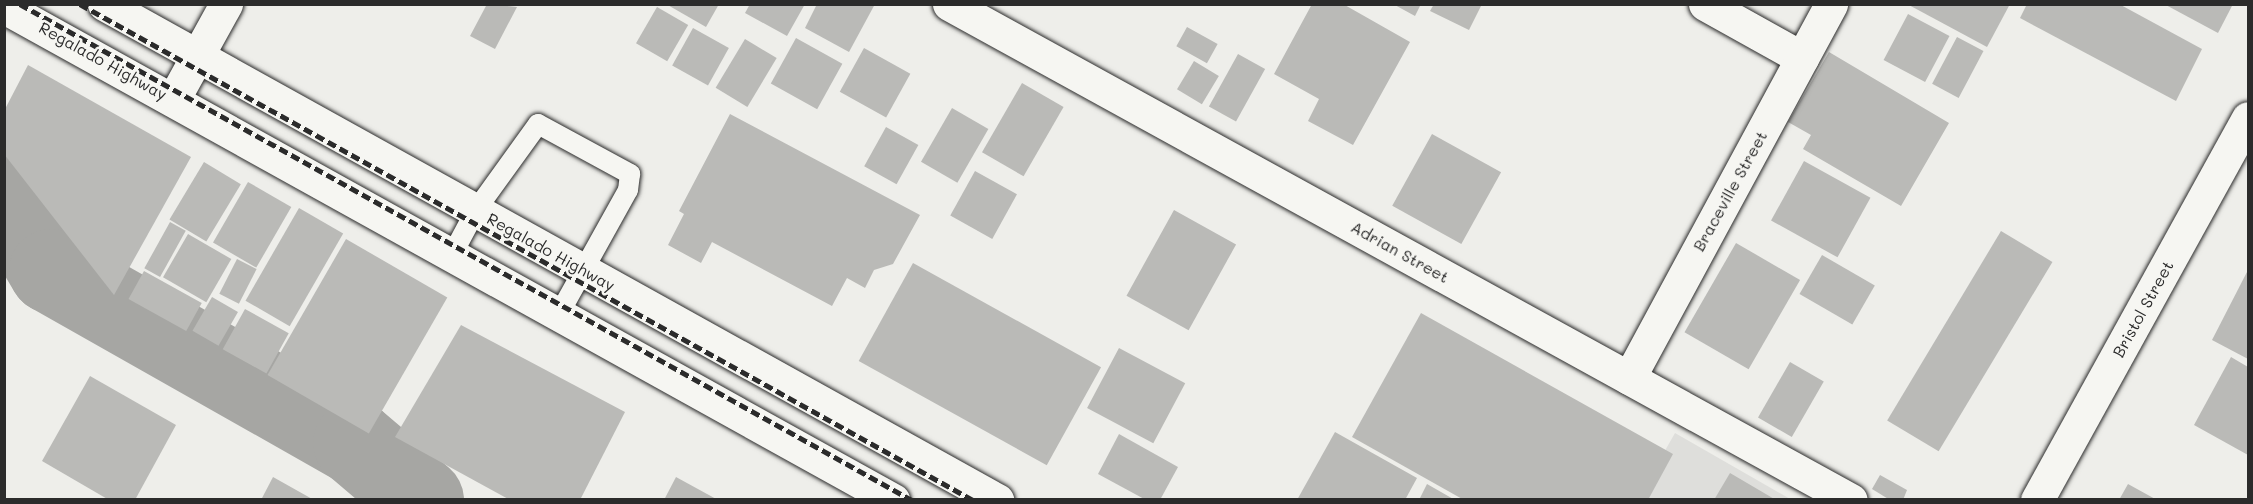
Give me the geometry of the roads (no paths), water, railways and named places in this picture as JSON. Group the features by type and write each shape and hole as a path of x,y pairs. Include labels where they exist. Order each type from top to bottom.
{"street":[{"name":"Regalado Highway","path":"104,4 997,500"},
{"path":"173,100 226,4"},
{"name":"Adrian Street","path":"949,4 1851,500"},
{"path":"1705,4 1802,58"},
{"name":"Braceville Street","path":"1629,378 1831,4"},
{"name":"Regalado Highway","path":"8,8 893,500"},
{"name":"Bristol Street","path":"2037,500 2248,118"}],"lane":[{"path":"452,255 476,210 538,124 630,174 628,190 559,314"}],"waterway":[{"path":"4,192 51,271 355,443 422,500"}],"railway":[{"path":"20,4 912,500"},
{"path":"80,4 973,500"}]}
